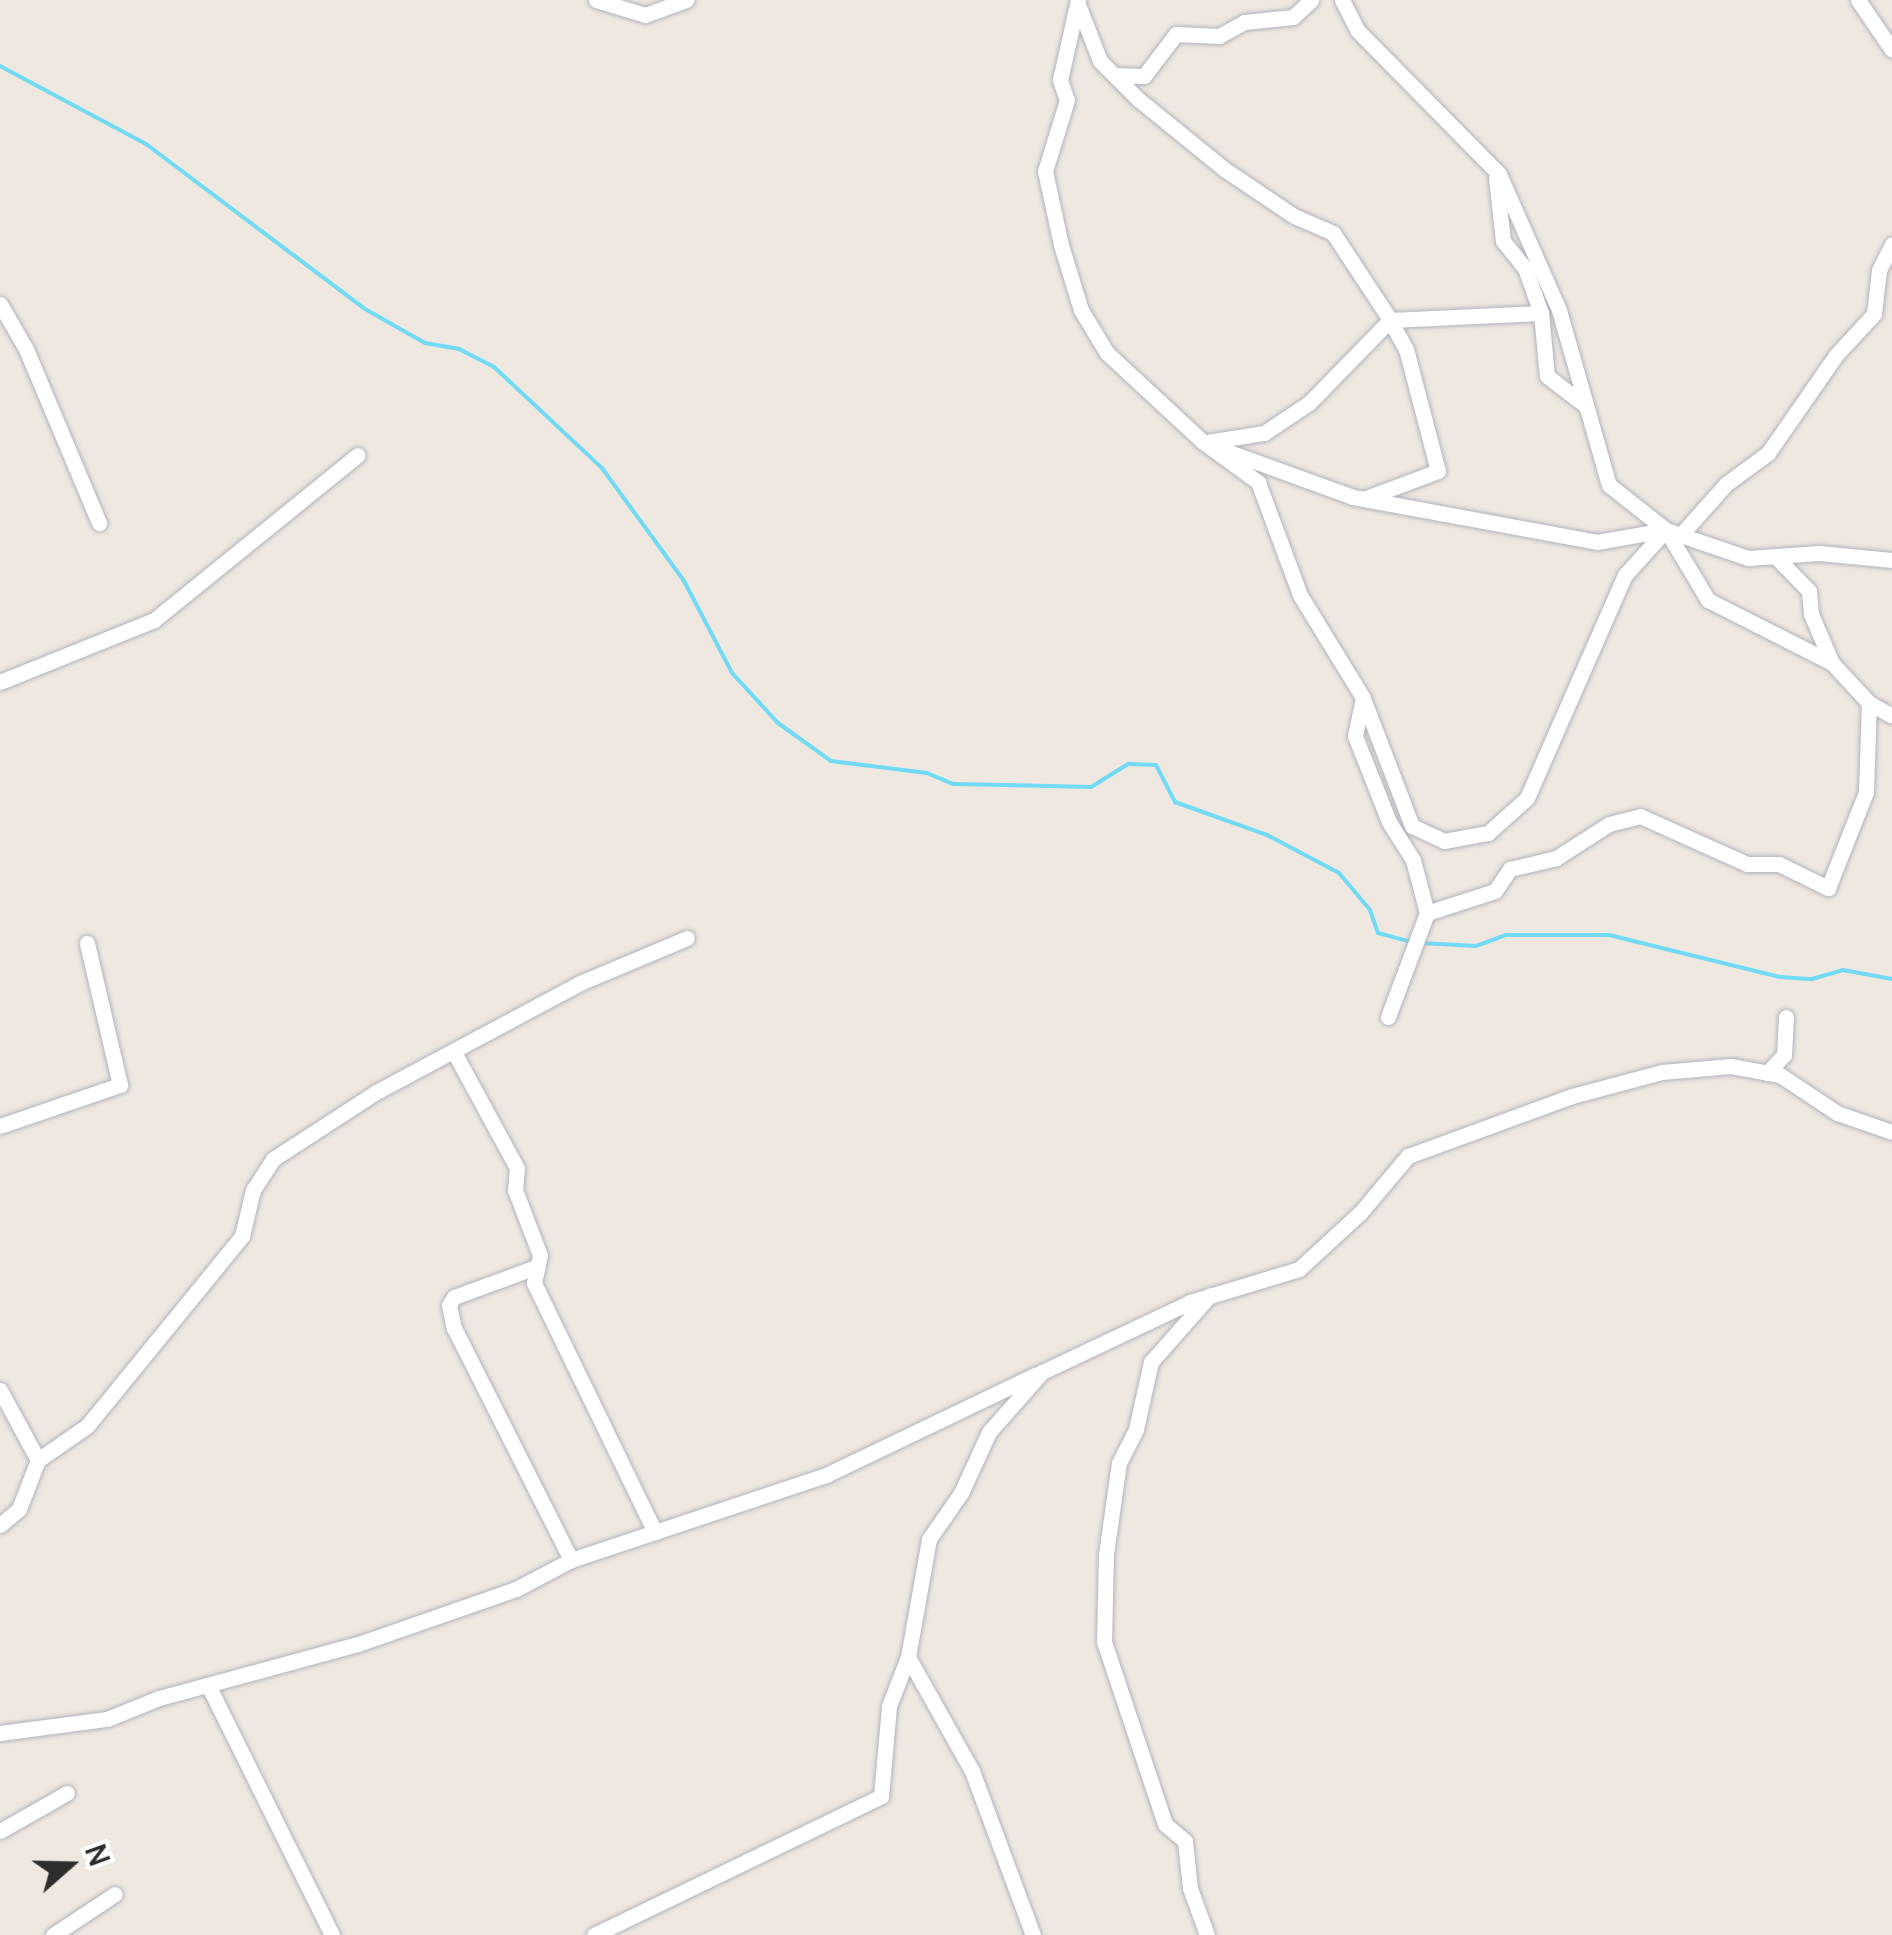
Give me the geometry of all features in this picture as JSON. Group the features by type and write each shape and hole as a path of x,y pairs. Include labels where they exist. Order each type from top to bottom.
{"street":[{"path":"596,0 626,14 686,0"},
{"path":"1114,75 1144,76 1176,34 1220,36 1244,22 1292,17 1311,0"},
{"path":"1342,0 1358,31 1496,172 1559,310 1609,485 1672,535 1748,558 1892,560"},
{"path":"1858,0 1892,50"},
{"path":"1078,1 1100,61 1224,169 1294,216 1333,233 1390,320 1411,367 1438,471 1364,498"},
{"path":"1078,1 1060,80 1067,100 1044,171 1082,310 1107,353 1203,442 1258,482 1300,595 1363,698 1412,826 1444,841 1488,833 1527,798 1626,575 1726,484 1768,453 1836,355 1874,314 1879,270 1892,244"},
{"path":"1496,172 1503,241 1524,268 1541,313 1547,376 1586,406"},
{"path":"0,304 26,349 99,523"},
{"path":"1203,442 1264,433 1310,403 1390,320 1541,313"},
{"path":"1203,442 1364,498 1598,542 1672,535"},
{"path":"0,682 154,620 358,455"},
{"path":"1672,535 1708,600 1832,664 1869,703 1892,716"},
{"path":"1775,556 1809,590 1811,614 1832,664"},
{"path":"1363,698 1356,736 1389,822 1413,860 1427,912 1388,1017"},
{"path":"1427,912 1495,891 1510,869 1556,858 1609,824 1640,816 1747,864 1779,864 1828,888 1866,792 1869,703"},
{"path":"0,1525 19,1509 38,1460 87,1426 242,1236 253,1190 273,1159 376,1092 580,983 688,938"},
{"path":"0,1126 120,1085 87,943"},
{"path":"1767,1073 1784,1055 1786,1017"},
{"path":"454,1052 517,1168 515,1190 540,1255 532,1268 454,1296 449,1305 454,1328 571,1560"},
{"path":"0,1734 107,1719 208,1685 358,1644 516,1589 571,1560 826,1475 1213,1292 1299,1269 1360,1213 1408,1156 1572,1096 1662,1072 1731,1066 1767,1073 1837,1112 1892,1132"},
{"path":"532,1268 655,1532"},
{"path":"1208,1935 1190,1888 1185,1842 1165,1824 1158,1807 1104,1642 1106,1554 1119,1463 1136,1429 1151,1362 1213,1292"},
{"path":"594,1935 881,1796 889,1706 908,1658 929,1539 961,1493 989,1432 1042,1372"},
{"path":"0,1390 38,1460"},
{"path":"908,1658 972,1771 1033,1935"},
{"path":"208,1685 332,1935"},
{"path":"0,1831 66,1792"},
{"path":"53,1935 115,1894"}],"waterway":[{"path":"0,66 146,144 365,309 425,343 459,349 494,367 602,468 684,581 732,673 778,723 831,761 927,773 953,784 1091,787 1128,764 1156,765 1175,802 1267,835 1339,873 1370,910 1378,933 1412,942"},
{"path":"1421,943 1476,946 1507,935 1609,935 1780,977 1812,979 1843,970 1892,979"}]}
